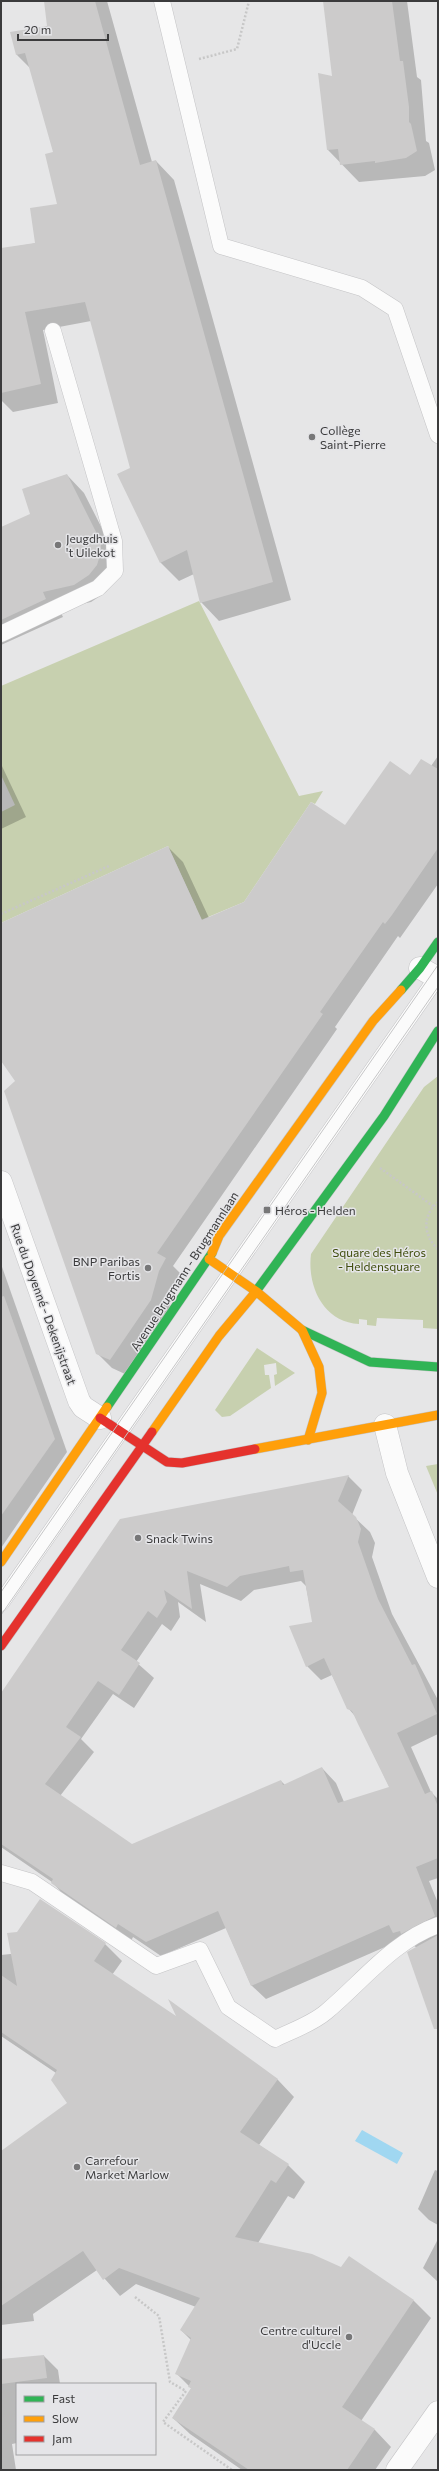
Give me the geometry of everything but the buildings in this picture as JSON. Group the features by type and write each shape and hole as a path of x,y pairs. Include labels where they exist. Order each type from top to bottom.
{"main road":[{"name":"Avenue Brugmann - Brugmannlaan","path":"1,1562 209,1259 219,1236 373,1021 433,975 438,942"},
{"path":"1,1646 219,1336 257,1292 424,1058 438,1031"},
{"path":"209,1259 257,1292 302,1330 314,1334 370,1362 438,1367"},
{"path":"302,1330 319,1367 322,1393 308,1440"},
{"path":"100,1418 168,1462 182,1463 438,1415"}],"street":[{"name":"Rue du Doyenné - Dekenijstraat","path":"1,1182 79,1402 83,1407 100,1418"},
{"path":"385,1425 397,1473 438,1577"},
{"path":"397,2470 438,2412"}],"lane":[{"path":"162,1 221,246 362,288 395,309 438,435"},
{"path":"1,634 98,588 115,571 114,541 53,331"},
{"path":"1,1603 231,1274 433,975"},
{"path":"1,1873 32,1882 156,1966 200,1950 228,2007 275,2039 325,2013 364,1975 420,1931 438,1925"}],"path":[{"path":"178,65 237,49 249,1"},
{"path":"1,914 109,866"},
{"path":"376,1166 433,1206"},
{"path":"438,1202 433,1206 426,1223 427,1233 438,1249"},
{"path":"135,2297 159,2316 170,2382 186,2391 162,2422 232,2470"}],"green space":[{"path":"199,601 299,796 323,791 315,804 311,802 244,902 86,968 196,907 168,846 1,923 1,812 15,805 1,775 1,686"},
{"name":"Square des Héros - Heldensquare","path":"438,1076 438,1329 423,1328 423,1320 377,1318 376,1326 367,1325 367,1320 359,1319 359,1324 346,1322 336,1317 320,1300 315,1290 312,1278 310,1266 311,1254 424,1087"},
{"path":"257,1348 295,1373 275,1386 274,1375 277,1374 276,1363 264,1365 265,1375 269,1375 271,1388 230,1416 222,1417 215,1410"},
{"path":"438,1464 438,1495 426,1466"}],"water":[{"path":"362,2130 403,2153 397,2164 355,2141"}],"tram line":[{"path":"1,1592 438,965"},
{"path":"1,1615 438,987"}],"traffic: fast":[{"path":"401,990 420,968 438,942"},
{"path":"254,1294 384,1116 438,1031"},
{"path":"107,1407 212,1253"},
{"path":"302,1330 370,1362 438,1367"}],"traffic: slow":[{"path":"212,1253 219,1236 373,1021 401,990"},
{"path":"209,1259 257,1292 302,1330 319,1367 322,1393 308,1440"},
{"path":"152,1432 219,1336 254,1294"},
{"path":"1,1562 107,1407"},
{"path":"255,1449 438,1415"}],"traffic: jam":[{"path":"100,1418 167,1462 182,1463 255,1449"},
{"path":"1,1646 152,1432"}],"place":[{"name":"Collège Saint-Pierre","path":"312,437"},
{"name":"Jeugdhuis 't Uilekot","path":"58,545"},
{"name":"Héros - Helden","path":"267,1210"},
{"name":"BNP Paribas Fortis","path":"148,1268"},
{"name":"Snack Twins","path":"138,1538"},
{"name":"Carrefour Market Marlow","path":"77,2167"},
{"name":"Centre culturel d'Uccle","path":"349,2337"}]}
